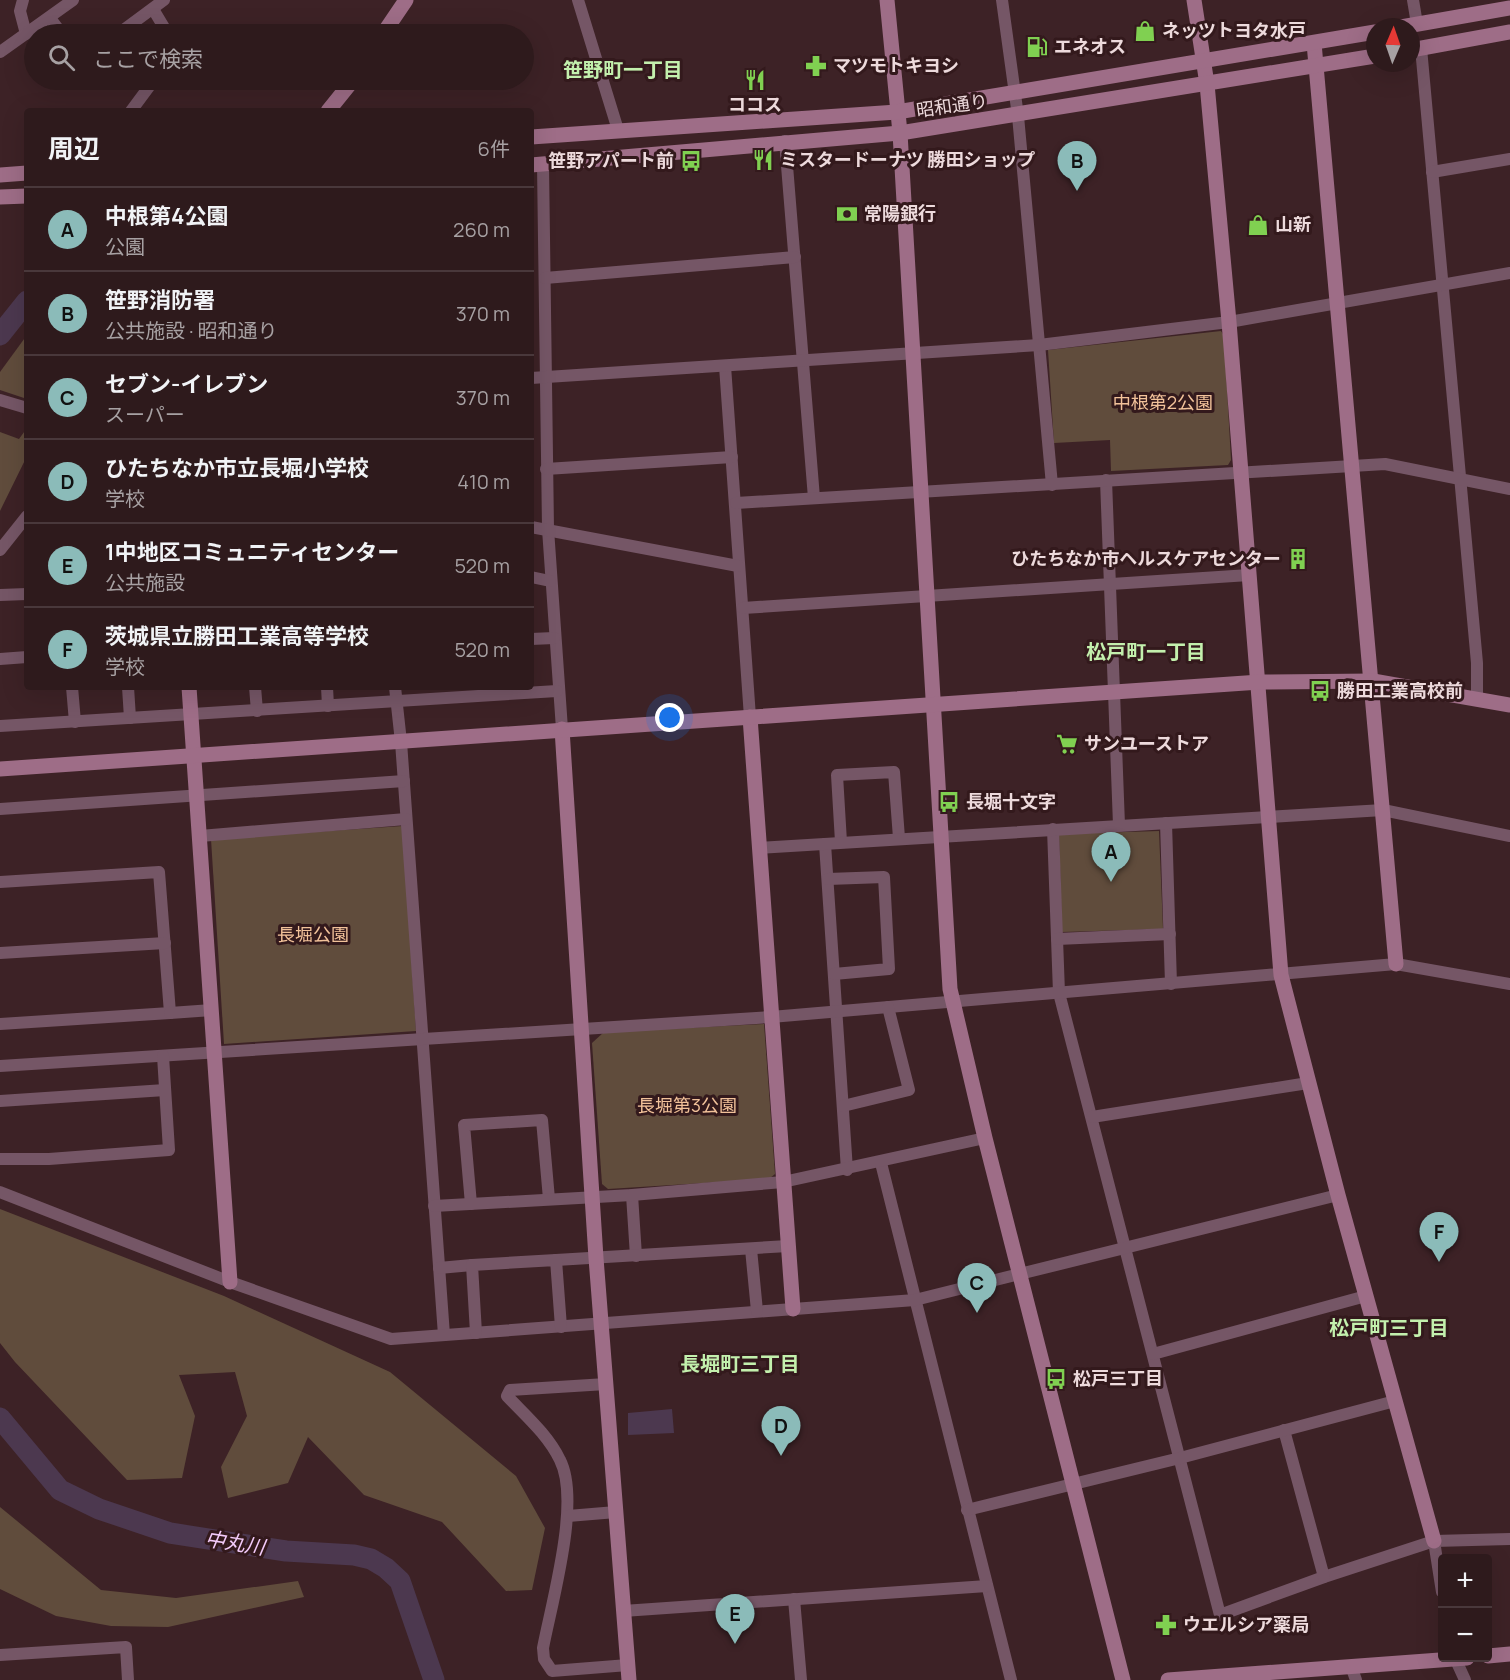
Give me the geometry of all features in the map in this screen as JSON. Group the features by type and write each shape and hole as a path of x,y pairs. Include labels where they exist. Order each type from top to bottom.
{"street":[{"path":"23,0 20,11 24,26"},
{"path":"41,24 73,0"},
{"path":"131,24 164,0"},
{"path":"390,24 406,0"},
{"path":"578,0 618,130"},
{"path":"887,0 900,133 911,353 952,1002 1122,1680"},
{"path":"1002,0 1016,92 1052,485"},
{"path":"1194,0 1207,84 1229,322 1240,471 1260,682 1281,975 1338,1195 1434,1541 1438,1564"},
{"path":"1413,0 1416,18"},
{"path":"1420,23 1510,8"},
{"path":"153,9 162,24"},
{"path":"50,18 54,24"},
{"path":"1420,48 1510,32"},
{"name":"昭和通り","path":"534,137 897,112 1366,33"},
{"path":"0,52 24,35"},
{"path":"1314,42 1396,964"},
{"name":"昭和通り","path":"537,165 785,141 900,133 1018,116 1366,58"},
{"path":"1419,72 1432,172 1476,653 1477,698"},
{"path":"133,108 147,90"},
{"path":"330,108 345,90"},
{"path":"785,141 814,498"},
{"path":"1432,172 1510,159"},
{"path":"537,165 544,278 550,580 557,691 562,729 596,1258 602,1324 628,1672 552,1671 544,1659 543,1648 568,1516 567,1486 562,1462 549,1441 507,1396 510,1390 606,1384"},
{"path":"0,174 24,173"},
{"path":"0,197 24,196"},
{"path":"544,278 795,257"},
{"path":"534,378 725,366 804,358 1039,345 1229,322 1510,273"},
{"path":"725,366 793,1309"},
{"path":"0,400 24,407"},
{"path":"546,469 732,457"},
{"path":"736,503 1385,464 1510,489"},
{"path":"1106,480 1119,825"},
{"path":"0,550 24,520"},
{"path":"534,527 738,566"},
{"path":"743,608 1249,575"},
{"path":"534,577 550,580"},
{"path":"0,595 24,594"},
{"path":"534,639 554,638"},
{"path":"0,659 24,657"},
{"path":"0,768 1260,682 1372,681 1510,705"},
{"path":"72,690 75,722"},
{"path":"128,690 130,718"},
{"path":"189,690 230,1282"},
{"path":"255,690 256,711"},
{"path":"327,690 328,706"},
{"path":"395,690 404,781 444,1335"},
{"path":"0,726 557,691"},
{"path":"841,842 837,775 894,772 898,838"},
{"path":"0,809 404,781"},
{"path":"759,848 941,835 1383,810 1510,836"},
{"path":"200,836 406,819"},
{"path":"1166,823 1171,984"},
{"path":"1053,829 1059,993 1220,1615 1324,1576 1434,1541 1510,1539"},
{"path":"825,844 847,1170"},
{"path":"0,882 159,872 170,1013"},
{"path":"828,879 884,877 890,969 834,974"},
{"path":"1057,939 1170,934"},
{"path":"0,953 165,943"},
{"path":"0,1066 771,1017 1396,964 1510,984"},
{"path":"843,1107 909,1090 888,1007"},
{"path":"0,1024 212,1010"},
{"path":"0,1159 49,1159 169,1150 163,1056"},
{"path":"1092,1117 1308,1083"},
{"path":"0,1101 165,1090"},
{"path":"471,1204 464,1125 542,1120 549,1200"},
{"path":"435,1206 632,1195 783,1182 880,1163 985,1138"},
{"path":"880,1163 1011,1680"},
{"path":"0,1192 230,1282 391,1339 915,1300 1338,1195"},
{"path":"632,1195 636,1256"},
{"path":"439,1268 788,1246"},
{"path":"752,1248 757,1311"},
{"path":"556,1260 561,1327"},
{"path":"472,1265 476,1333"},
{"path":"1153,1354 1366,1296"},
{"path":"968,1510 1180,1458 1395,1401"},
{"path":"1284,1430 1324,1576"},
{"path":"568,1516 616,1512"},
{"path":"623,1611 987,1586"},
{"path":"794,1599 801,1680"},
{"path":"0,1655 126,1647 128,1680"},
{"path":"1492,1656 1510,1654"},
{"path":"1168,1680 1353,1673 1438,1661"},
{"path":"1460,1662 1465,1680"}],"green space":[{"name":"中根第2公園","path":"1221,331 1224,336 1231,460 1228,465 1111,471 1110,440 1054,443 1048,350"},
{"path":"24,339 24,398 0,390 0,372"},
{"path":"0,432 19,439 24,432 24,462 0,511"},
{"name":"長堀公園","path":"403,826 416,1031 224,1044 211,839"},
{"path":"1159,831 1163,929 1062,932 1059,834"},
{"name":"長堀第3公園","path":"764,1024 775,1174 769,1179 608,1189 602,1184 592,1043 604,1032"},
{"path":"0,1209 224,1296 390,1372 516,1476 545,1528 532,1590 506,1591 442,1522 364,1495 308,1437 288,1483 228,1498 221,1467 247,1416 235,1372 179,1375 195,1416 182,1478 127,1480 15,1362 0,1343"},
{"path":"0,1507 101,1590 176,1598 298,1581 304,1597 168,1627 111,1626 56,1616 0,1589"}],"shaded area":[{"path":"672,1409 674,1433 628,1435 628,1413"}],"waterway":[{"name":"中丸川","path":"0,335 24,305"},
{"name":"中丸川","path":"0,1418 60,1490 99,1509 170,1533 286,1551 354,1555 371,1559 386,1568 400,1581 434,1680"}],"place":[{"name":"ネッツトヨタ水戸","path":"1145,31"},
{"name":"エネオス","path":"1037,47"},
{"name":"マツモトキヨシ","path":"816,66"},
{"name":"ココス","path":"755,80"},
{"name":"ミスタードーナツ 勝田ショップ","path":"763,160"},
{"name":"笹野アパート前","path":"691,161"},
{"name":"笹野消防署","path":"1077,191"},
{"name":"常陽銀行","path":"847,214"},
{"name":"山新","path":"1258,225"},
{"name":"ひたちなか市ヘルスケアセンター","path":"1298,559"},
{"name":"勝田工業高校前","path":"1320,691"},
{"name":"サンユーストア","path":"1067,744"},
{"name":"長堀十文字","path":"949,802"},
{"name":"中根第4公園","path":"1111,882"},
{"name":"茨城県立勝田工業高等学校","path":"1439,1262"},
{"name":"セブン-イレブン","path":"977,1313"},
{"name":"松戸三丁目","path":"1056,1379"},
{"name":"ひたちなか市立長堀小学校","path":"781,1456"},
{"name":"ウエルシア薬局","path":"1166,1625"},
{"name":"1中地区コミュニティセンター","path":"735,1644"}],"district":[{"name":"笹野町一丁目","path":"623,70"},
{"name":"松戸町一丁目","path":"1146,652"},
{"name":"松戸町三丁目","path":"1389,1328"},
{"name":"長堀町三丁目","path":"740,1364"}]}
